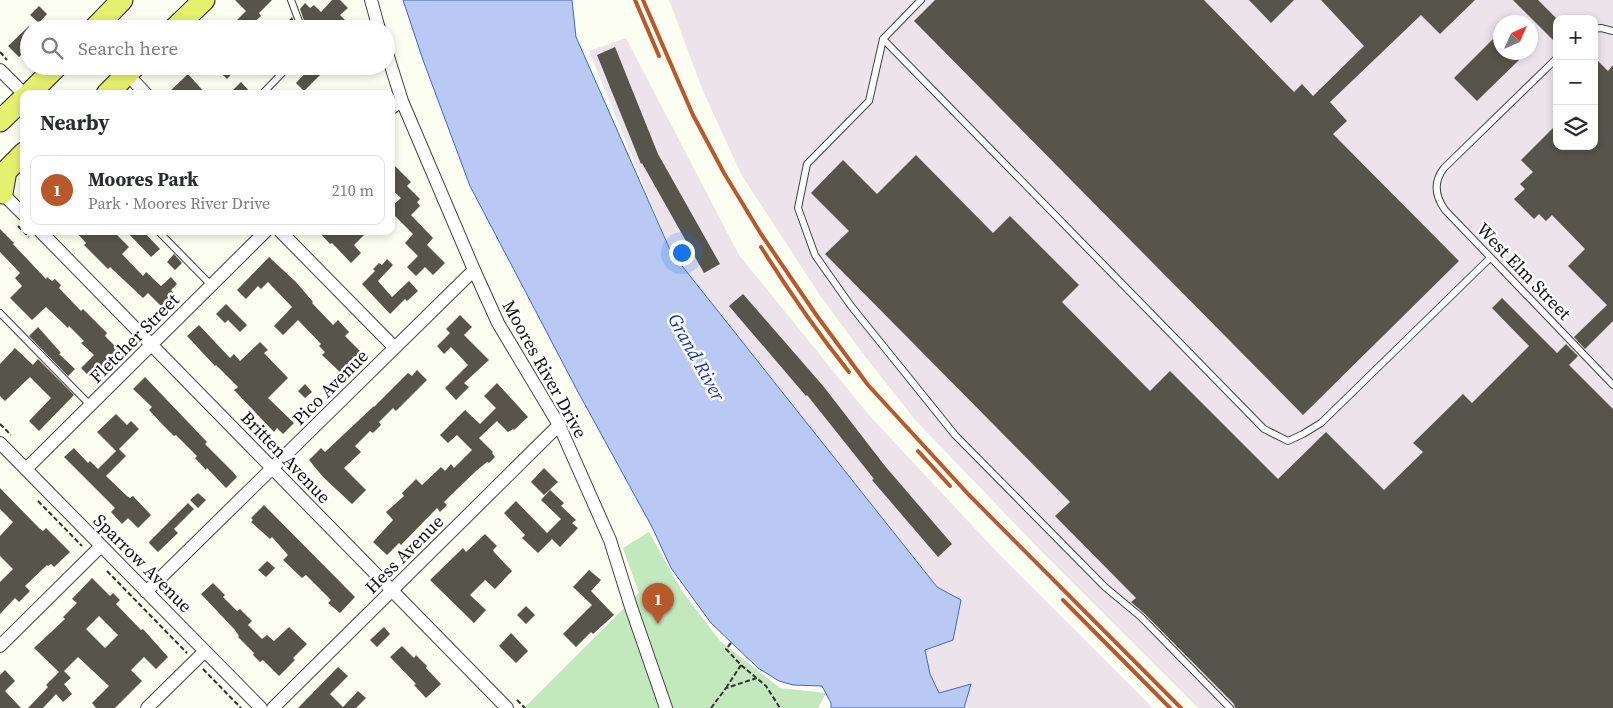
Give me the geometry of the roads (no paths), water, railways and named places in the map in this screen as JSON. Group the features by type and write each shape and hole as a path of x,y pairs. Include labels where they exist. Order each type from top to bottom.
{"main road":[{"path":"103,20 122,0"},
{"path":"120,20 139,0"},
{"path":"183,20 204,0"},
{"path":"33,90 48,75"},
{"path":"111,90 126,75"},
{"path":"0,122 20,102"},
{"path":"1,194 6,171 20,157"},
{"path":"1,194 20,177"}],"street":[{"path":"370,0 377,20"},
{"path":"0,70 20,90"},
{"path":"134,75 144,90"},
{"name":"Moores River Drive","path":"391,75 394,90"},
{"name":"Moores River Drive","path":"397,104 498,322 559,425 610,540 666,708"},
{"path":"1,194 20,211"},
{"name":"Britten Avenue","path":"44,235 507,708"},
{"name":"Fletcher Street","path":"26,469 262,235"},
{"path":"284,235 394,347"},
{"name":"Pico Avenue","path":"146,592 474,270"},
{"name":"Hess Avenue","path":"273,708 559,425"},
{"name":"Sparrow Avenue","path":"0,443 261,708"},
{"path":"0,646 101,546"},
{"path":"147,708 205,651"}],"lane":[{"path":"290,0 298,20"},
{"path":"921,0 883,39 869,101 807,164 798,208 815,255 851,306 955,435 1105,587 1142,617 1230,708"},
{"path":"1598,28 1613,31"},
{"path":"883,39 1264,429 1288,441 1321,423 1490,258"},
{"name":"West Elm Street","path":"1555,60 1444,168 1436,183 1439,200 1445,210 1490,258 1613,385"},
{"path":"266,90 280,75"},
{"path":"162,235 212,286"},
{"path":"0,313 91,406"}],"water":[{"name":"Grand River","path":"403,0 572,0 576,37 671,252 937,587 961,600 953,640 925,650 930,674 939,693 971,684 964,708 831,708 831,703 822,686 793,685 779,681 758,668 711,623 671,568 652,527 577,390 470,186 423,60"}],"railway":[{"path":"635,0 659,56"},
{"path":"643,0 693,115 724,173 761,234 817,316 868,385 969,495 1181,708"},
{"path":"761,247 803,311 849,372"},
{"path":"918,451 950,486"},
{"path":"1063,600 1170,708"}],"place":[{"name":"Moores Park","path":"658,624"}]}
